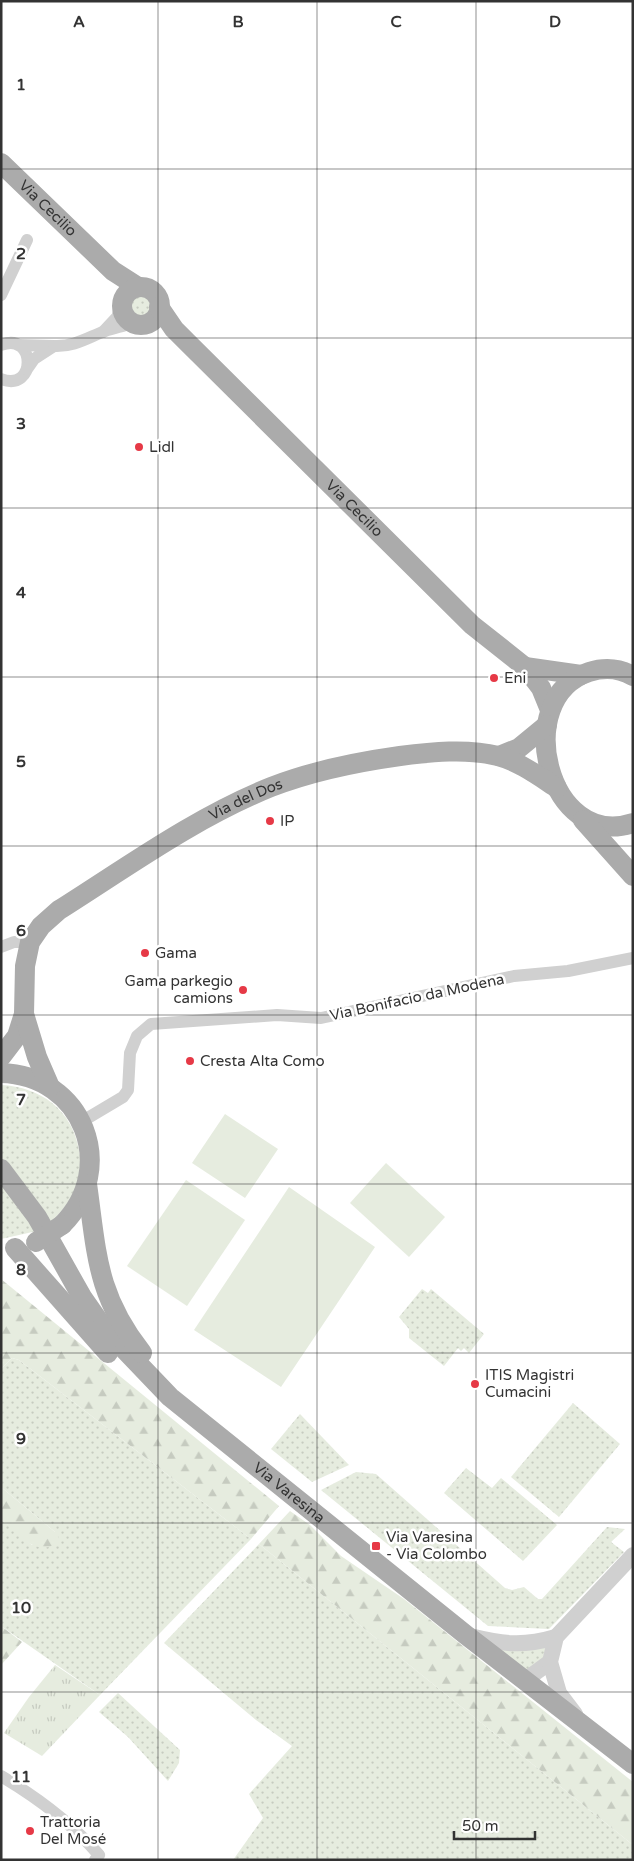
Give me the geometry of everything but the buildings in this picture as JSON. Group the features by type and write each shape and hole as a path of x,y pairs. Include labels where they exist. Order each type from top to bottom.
{"main road":[{"name":"Via Cecilio","path":"1,163 94,254 128,297"},
{"path":"150,290 155,294 159,308 154,319 139,324 125,317 128,297 150,290"},
{"name":"Via Cecilio","path":"159,308 174,329 472,625 525,667 542,688 548,717 546,742 548,762 564,799 580,816 606,828 616,828 633,823"},
{"name":"Via Cecilio","path":"139,324 189,344"},
{"path":"525,667 581,675"},
{"path":"548,717 561,691 581,675 599,670 628,669"},
{"name":"Via del Dos","path":"499,756 519,748 548,717"},
{"name":"Via del Dos","path":"1,1057 17,1036 24,1014 25,966 30,942 41,926 59,910 197,824 270,787 300,777 385,758 422,753 452,752 499,756 558,788"},
{"path":"580,816 633,876"},
{"name":"Via del Dos","path":"24,1014 37,1057 50,1087"},
{"path":"1,1074 26,1077 50,1087 68,1103 81,1122 90,1150 88,1184 94,1248 99,1270 115,1313 126,1332 156,1369 243,1445 289,1494"},
{"name":"Via Varesina","path":"1,1169 37,1217 82,1297 103,1327 170,1398 466,1635 559,1708 583,1723 633,1764"},
{"path":"8,1248 36,1242 62,1225 77,1208 88,1184"},
{"path":"8,1248 150,1394 233,1460 289,1494"}],"street":[{"path":"1,295 27,240"},
{"path":"103,332 117,316 128,297"},
{"path":"11,345 66,346 82,342 103,332 139,324"},
{"path":"1,335 11,345 26,354 27,369"},
{"path":"4,381 18,379 34,360 54,346"},
{"path":"1,947 14,942 30,942"},
{"name":"Via Bonifacio da Modena","path":"81,1122 116,1102 128,1090 130,1053 137,1036 151,1024 277,1015 321,1018 340,1016 514,976 568,971 633,958"},
{"path":"583,1723 560,1693 550,1662 556,1637 633,1555"},
{"path":"466,1635 506,1644 520,1645 556,1637"},
{"path":"524,1680 550,1662"},
{"path":"1,1776 28,1792 64,1819 100,1858"}],"green space":[{"path":"141,295 149,298 152,306 149,314 141,317 133,314 130,306 133,298"},
{"path":"1,1085 29,1090 52,1103 62,1112 75,1136 81,1161 81,1173 77,1187 63,1209 49,1224 18,1176 1,1158"},
{"path":"225,1114 278,1149 245,1198 192,1163"},
{"path":"386,1163 445,1217 409,1257 350,1203"},
{"path":"1,1180 37,1231 1,1239"},
{"path":"186,1180 245,1220 187,1306 127,1266"},
{"path":"289,1187 375,1247 281,1387 194,1330"},
{"path":"1,1279 279,1506 251,1539 19,1360 12,1358 1,1369"},
{"path":"422,1289 428,1293 431,1289 484,1334 469,1353 464,1348 461,1351 458,1348 444,1366 409,1338 409,1329 399,1317"},
{"path":"12,1358 19,1360 251,1539 100,1695 1,1626 1,1519 32,1545 55,1532 1,1487 1,1369"},
{"path":"573,1403 620,1444 559,1517 511,1477"},
{"path":"300,1414 349,1465 312,1482 271,1449"},
{"path":"466,1468 492,1488 501,1478 557,1525 523,1561 444,1493"},
{"path":"356,1472 376,1474 505,1588 512,1590 524,1587 538,1599 542,1599 607,1527 625,1529 611,1542 624,1552 549,1629 488,1626 321,1490"},
{"path":"1,1487 55,1532 59,1538 57,1543 49,1547 42,1547 27,1542 1,1519"},
{"path":"290,1511 310,1525 341,1556 404,1599 633,1782 633,1845 259,1544"},
{"path":"259,1544 633,1845 633,1860 233,1860 263,1818 249,1794 292,1746 256,1720 164,1643"},
{"path":"1,1626 22,1642 1,1665"},
{"path":"551,1643 538,1668 531,1674 500,1650"},
{"path":"55,1665 100,1695 42,1756 4,1733 29,1697"},
{"path":"118,1693 180,1750 179,1763 168,1781 128,1737 99,1712"}],"place":[{"name":"Lidl","path":"139,447"},
{"name":"Eni","path":"494,678"},
{"name":"IP","path":"270,821"},
{"name":"Gama","path":"145,953"},
{"name":"Gama parkegio camions","path":"243,990"},
{"name":"Cresta Alta Como","path":"190,1061"},
{"name":"ITIS Magistri Cumacini","path":"475,1384"},
{"name":"Via Varesina - Via Colombo","path":"376,1546"},
{"name":"Trattoria Del Mosé","path":"30,1831"}]}
